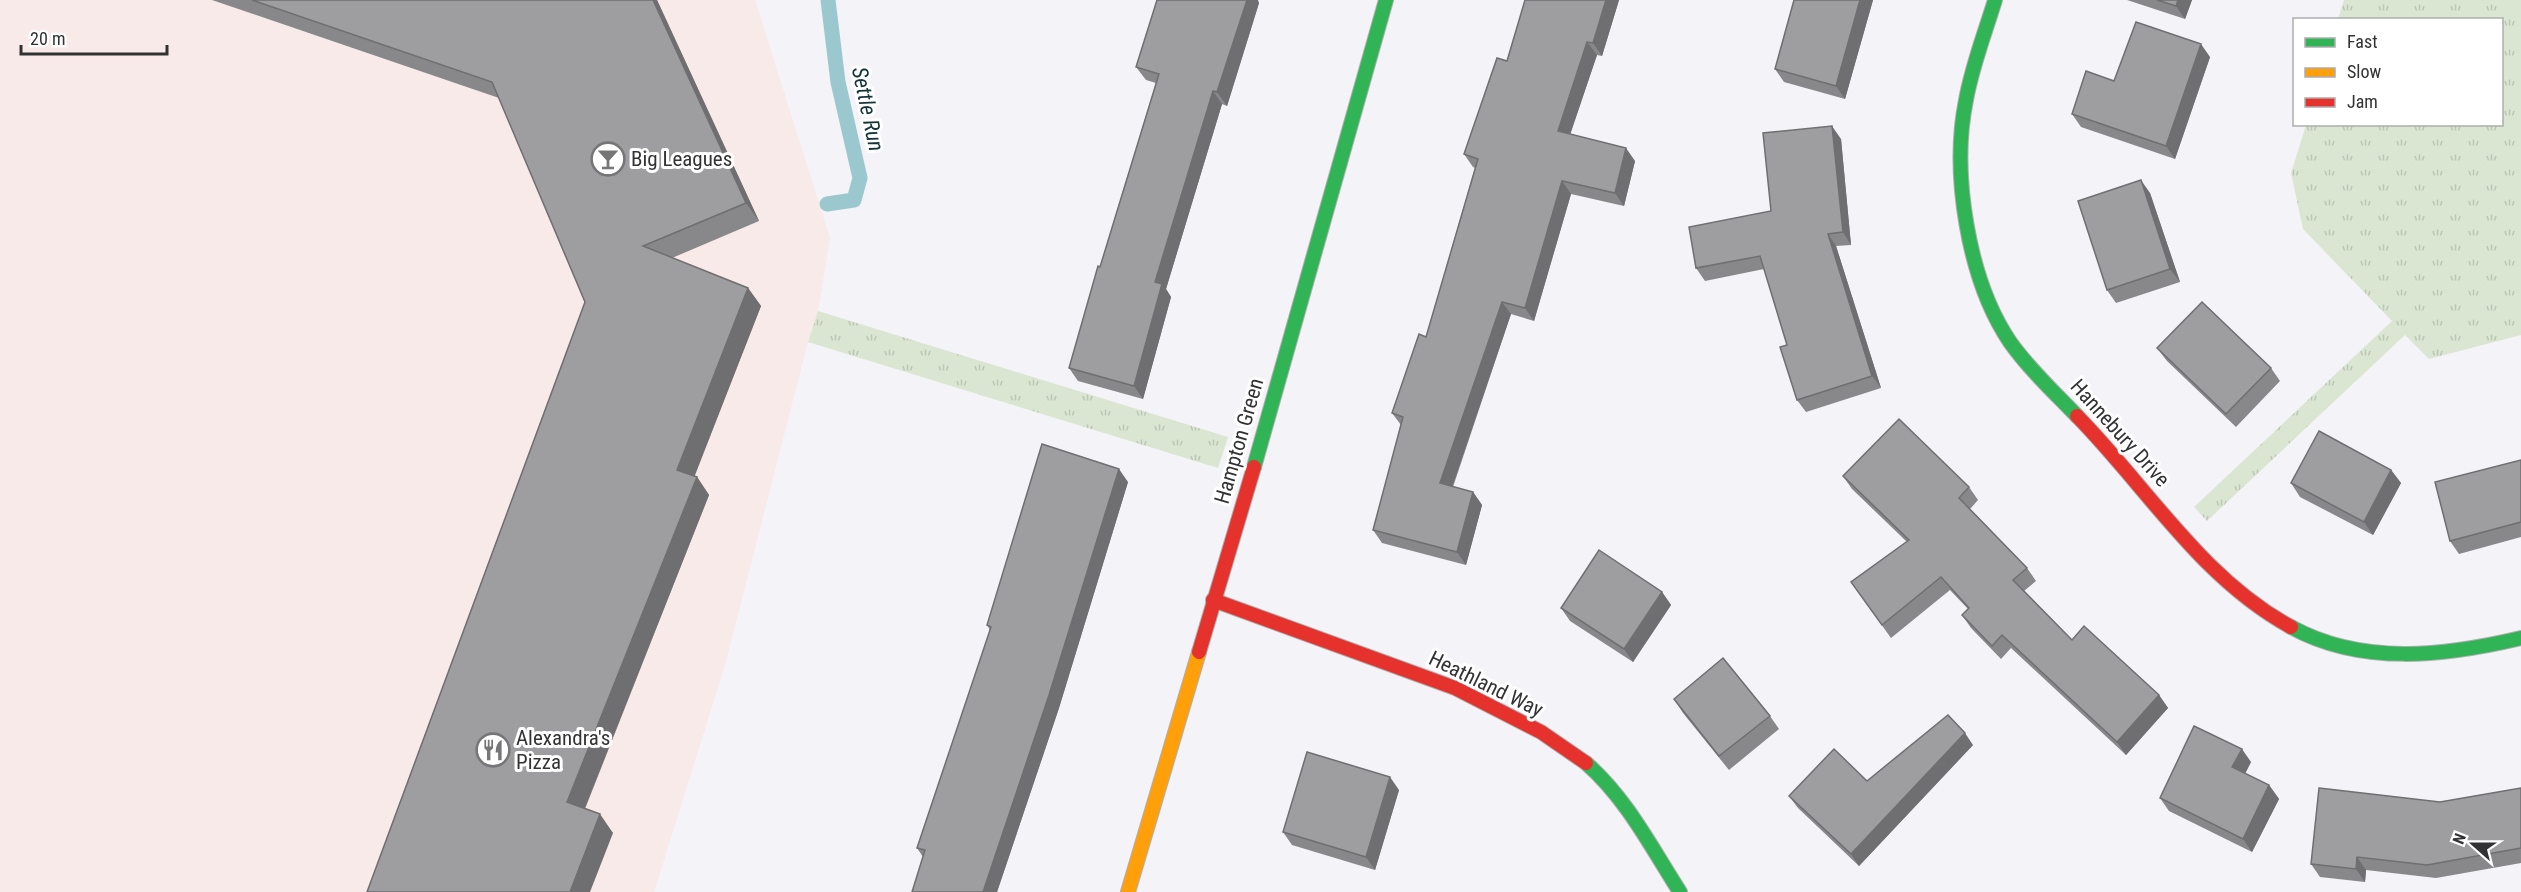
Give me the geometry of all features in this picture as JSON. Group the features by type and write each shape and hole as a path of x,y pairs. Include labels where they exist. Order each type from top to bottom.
{"street":[{"name":"Hampton Green","path":"1128,892 1258,452 1386,0"},
{"name":"Hannebury Drive","path":"1995,0 1969,82 1963,119 1962,178 1966,218 1974,256 1995,311 2018,352 2112,452 2179,533 2239,592 2279,620 2310,636 2353,650 2406,653 2454,651 2492,646 2521,638"},
{"name":"Heathland Way","path":"1213,600 1455,688 1573,753 1614,791 1680,892"}],"shaded area":[{"path":"0,0 755,0 830,238 818,311 725,665 654,892 0,892"}],"green space":[{"path":"2344,0 2521,0 2521,335 2429,359 2405,335 2207,521 2194,507 2392,321 2303,229 2291,173 2306,126 2503,126 2503,18 2338,18"},
{"path":"818,311 1228,437 1218,468 808,342"}],"building":[{"path":"252,0 653,0 746,203 643,246 748,288 677,470 697,477 567,802 600,814 570,892 367,892 585,302 492,82"},
{"path":"1157,0 1247,0 1217,92 1213,91 1155,282 1162,284 1134,386 1069,368 1098,266 1100,267 1159,74 1136,67"},
{"path":"1525,0 1606,0 1593,43 1587,42 1558,131 1626,148 1615,193 1562,181 1525,308 1502,302 1440,483 1473,492 1457,552 1373,530 1403,417 1392,413 1419,334 1426,337 1478,159 1464,154 1497,58 1507,61"},
{"path":"1794,0 1860,0 1836,86 1775,69"},
{"path":"2157,0 2178,0 2176,6"},
{"path":"2136,22 2201,44 2166,146 2072,114 2086,71 2114,81"},
{"path":"1832,126 1843,232 1828,234 1872,376 1797,400 1780,347 1787,345 1760,256 1696,268 1689,227 1771,211 1763,133"},
{"path":"2141,180 2170,269 2107,290 2078,201"},
{"path":"2202,302 2271,368 2226,414 2157,348"},
{"path":"1899,419 1969,487 1959,498 2027,568 2013,580 2072,640 2084,626 2159,695 2117,742 2002,635 1992,646 1962,615 1969,608 1941,577 1882,625 1851,582 1909,540 1843,476"},
{"path":"2319,431 2391,470 2364,522 2291,483"},
{"path":"1042,444 1119,469 1049,695 983,892 912,892 925,850 917,848 991,627 987,625"},
{"path":"2521,460 2521,522 2450,541 2435,482"},
{"path":"1599,550 1662,592 1624,649 1561,608"},
{"path":"1723,658 1770,716 1719,756 1674,699"},
{"path":"1948,715 1965,733 1851,854 1789,796 1834,749 1867,781"},
{"path":"2194,726 2242,749 2232,767 2269,785 2243,839 2160,798"},
{"path":"1307,752 1390,777 1366,857 1283,832"},
{"path":"2319,788 2440,802 2521,788 2521,848 2427,865 2357,857 2356,869 2311,864"}],"waterway":[{"name":"Settle Run","path":"827,204 854,200 860,178 838,82 828,0"}],"traffic: fast":[{"path":"1254,467 1386,0"},
{"path":"1995,0 1972,75 1962,129 1962,192 1967,225 1983,288 1995,317 2017,352 2077,416"},
{"path":"2291,627 2346,648 2404,654 2434,653 2521,638"},
{"path":"1586,763 1601,777 1626,808 1680,892"}],"traffic: slow":[{"path":"1128,892 1199,652"}],"traffic: jam":[{"path":"2077,416 2202,557 2259,607 2291,627"},
{"path":"1199,652 1254,467"},
{"path":"1213,600 1455,688 1541,732 1586,763"}],"place":[{"name":"Big Leagues","path":"608,159"},
{"name":"Alexandra's Pizza","path":"493,750"}]}
